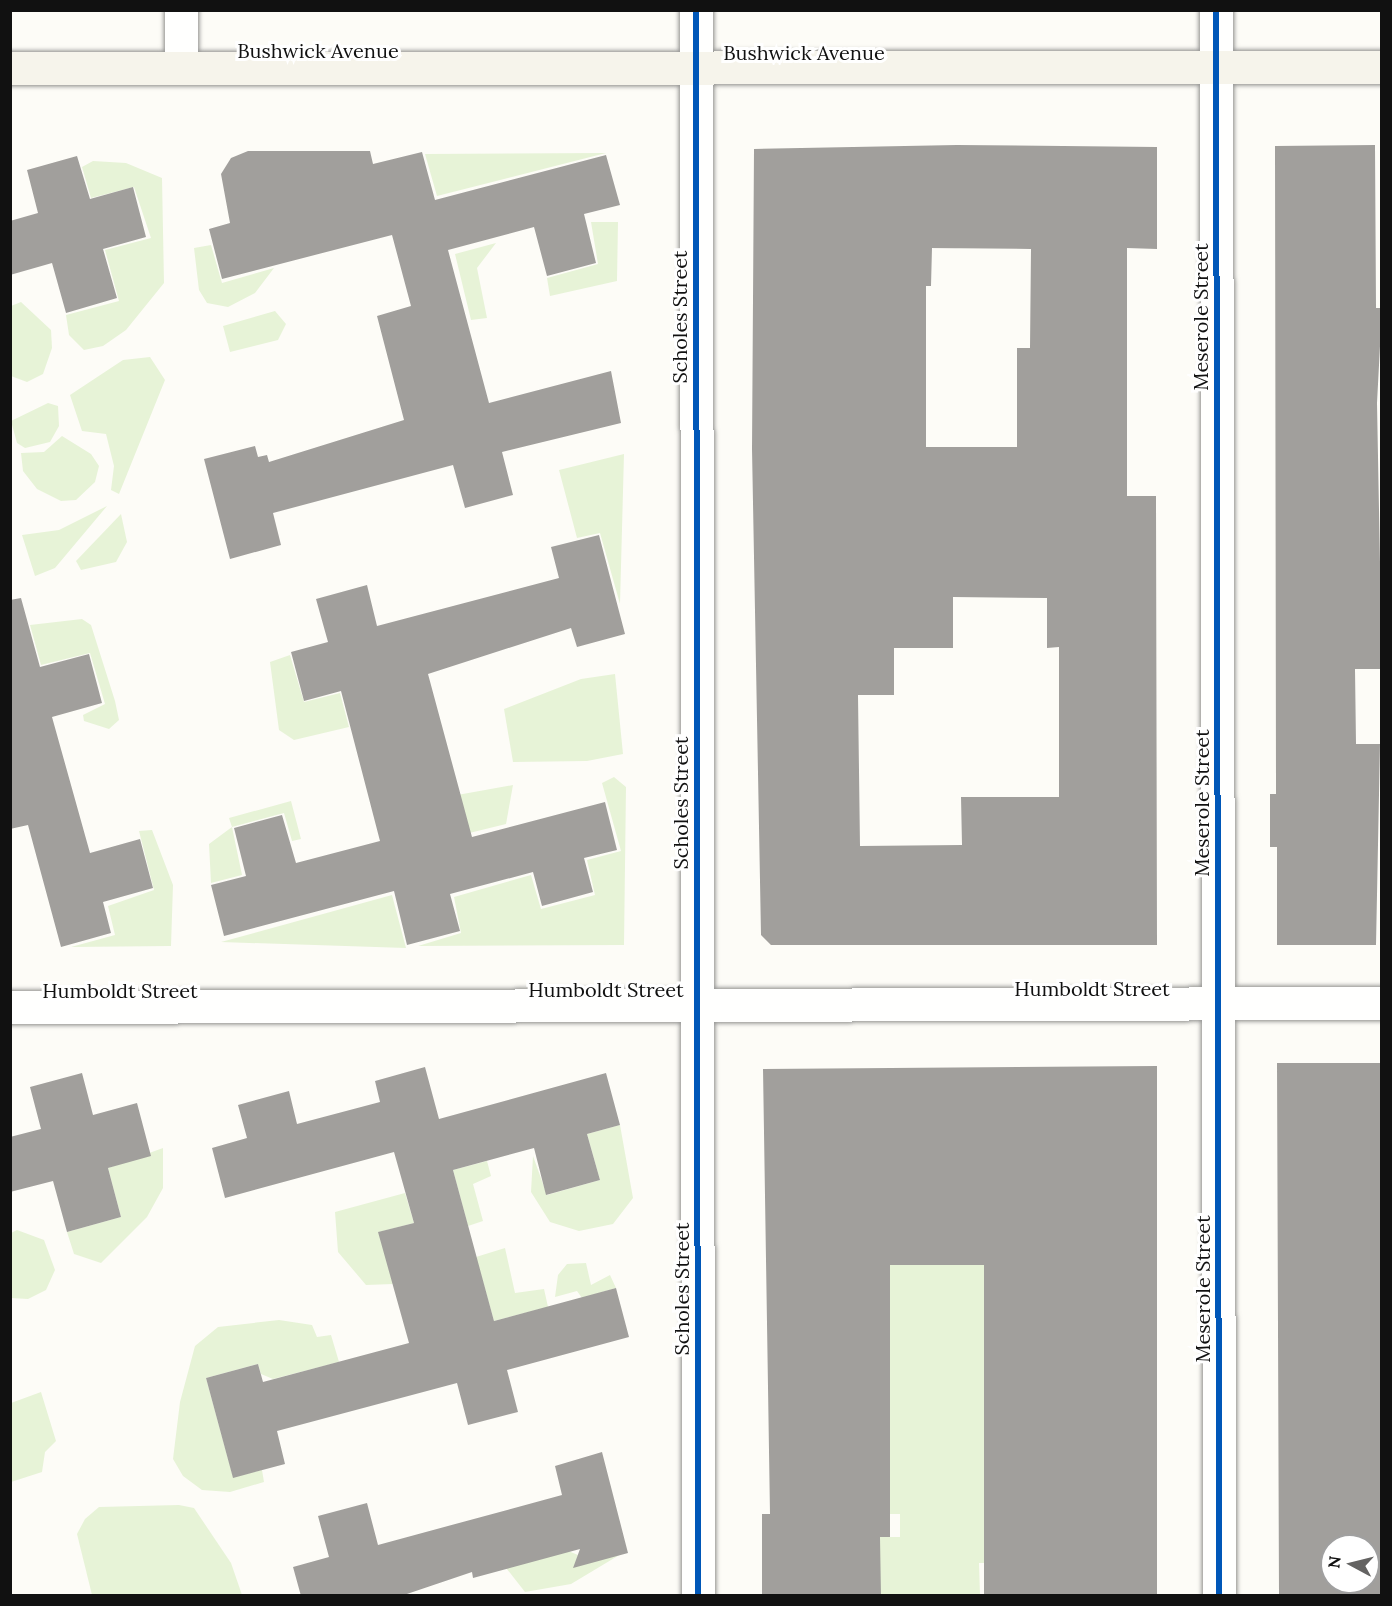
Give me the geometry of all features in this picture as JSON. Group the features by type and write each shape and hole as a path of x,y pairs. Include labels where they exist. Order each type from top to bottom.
{"main road":[{"name":"Bushwick Avenue","path":"10,68 181,66 696,69 1382,67"}],"street":[{"path":"180,10 181,66"},
{"name":"Scholes Street","path":"696,10 698,1596"},
{"name":"Meserole Street","path":"1216,10 1219,1596"},
{"name":"Humboldt Street","path":"10,1007 1382,1003"}],"green space":[{"path":"606,153 437,196 425,154"},
{"path":"93,161 126,163 162,178 164,283 126,330 103,346 84,350 69,335 66,315 119,301 105,250 151,238 134,187 91,198 82,167"},
{"path":"591,222 618,222 617,281 550,296 547,278 598,264"},
{"path":"496,243 477,268 487,318 471,320 455,254"},
{"path":"211,245 222,283 274,268 255,293 228,307 207,303 199,290 194,248"},
{"path":"21,302 51,330 52,348 43,374 27,382 11,376 11,306"},
{"path":"275,311 286,324 278,340 230,352 223,326"},
{"path":"150,357 165,380 119,494 111,490 114,466 106,434 82,431 70,395 123,360"},
{"path":"48,403 58,406 59,426 50,442 25,448 17,443 11,421"},
{"path":"62,436 91,454 99,466 95,482 76,500 61,501 37,489 23,471 21,453 44,452"},
{"path":"624,454 620,604 600,533 577,538 559,470"},
{"path":"107,506 55,568 35,576 22,535 59,530"},
{"path":"121,514 127,542 116,562 81,570 76,561"},
{"path":"82,619 91,625 115,701 119,720 109,729 84,721 83,715 105,704 90,653 41,665 30,625"},
{"path":"290,655 304,702 340,693 349,727 294,740 279,730 270,662"},
{"path":"615,674 623,754 587,761 513,762 504,709 581,679"},
{"path":"614,777 626,787 624,945 418,946 461,933 454,897 531,875 541,909 595,895 587,860 621,851 602,783"},
{"path":"513,785 506,824 449,838 424,801"},
{"path":"291,801 301,839 292,841 284,813 232,827 229,818"},
{"path":"232,827 242,875 211,883 209,844"},
{"path":"152,830 173,885 171,946 71,947 115,935 108,906 154,890 139,831"},
{"path":"392,895 406,948 221,942"},
{"path":"620,1125 633,1198 613,1224 579,1231 550,1222 531,1192 533,1156 547,1195 600,1180 587,1134"},
{"path":"163,1148 163,1188 147,1217 101,1263 74,1254 67,1232 121,1217 108,1168"},
{"path":"487,1161 491,1176 473,1184 483,1221 468,1226 453,1170"},
{"path":"405,1193 414,1223 379,1232 393,1284 366,1285 338,1252 335,1212"},
{"path":"17,1230 44,1240 55,1270 46,1290 28,1299 11,1298 11,1233"},
{"path":"505,1248 515,1293 544,1289 548,1307 494,1321 476,1257"},
{"path":"586,1263 591,1285 610,1275 616,1288 582,1298 577,1291 555,1297 558,1275 567,1264"},
{"path":"890,1265 984,1265 984,1563 979,1563 980,1595 880,1595 873,1537 900,1537 900,1514 890,1514"},
{"path":"279,1320 312,1325 317,1337 331,1335 339,1362 273,1379 261,1374 258,1364 206,1378 233,1477 262,1470 264,1482 230,1492 202,1490 183,1476 173,1459 180,1402 195,1346 218,1327"},
{"path":"41,1392 56,1441 45,1452 42,1472 11,1482 11,1403"},
{"path":"179,1505 194,1508 231,1563 242,1595 92,1595 77,1534 85,1519 99,1507"},
{"path":"561,1548 578,1555 575,1565 621,1554 571,1584 525,1592 503,1564"}],"building":[{"path":"957,145 1157,147 1157,249 1127,248 1127,496 1156,496 1157,945 771,945 761,935 752,449 754,149","holes":["932,248 1031,249 1030,348 1017,348 1017,447 926,447 926,286 931,286","953,597 1047,598 1047,648 1059,647 1059,797 961,797 962,845 860,846 858,695 894,695 894,648 953,648"]},
{"path":"1375,145 1376,308 1382,308 1377,403 1382,669 1355,669 1356,744 1380,744 1376,945 1277,945 1277,847 1270,847 1270,794 1276,794 1275,146"},
{"path":"248,151 370,151 373,164 422,152 435,200 606,155 620,205 584,214 596,263 547,276 534,227 448,250 489,403 611,371 621,423 502,452 513,495 465,508 453,465 273,513 281,545 230,559 204,459 255,446 258,457 267,455 269,462 404,420 377,316 411,306 392,235 222,279 209,229 230,223 221,174 231,158"},
{"path":"77,156 90,199 133,187 146,237 103,249 117,298 66,313 52,263 10,275 10,221 38,213 27,170"},
{"path":"599,535 625,634 577,647 571,628 428,674 472,837 605,802 617,850 584,858 593,892 542,906 533,872 450,894 460,931 407,945 394,891 224,936 211,885 246,876 234,828 282,815 296,863 380,841 341,691 304,701 291,652 328,642 316,599 367,585 377,626 559,578 551,547"},
{"path":"21,598 40,667 89,654 102,703 52,717 90,853 140,839 153,888 103,902 111,933 61,947 28,825 10,829 10,600"},
{"path":"1277,1063 1382,1063 1382,1596 1279,1596"},
{"path":"1157,1066 1157,1596 984,1596 984,1265 890,1265 890,1537 880,1537 881,1596 762,1596 762,1514 770,1514 763,1069"},
{"path":"425,1067 439,1119 606,1073 620,1125 587,1134 600,1180 546,1195 534,1148 453,1170 494,1321 616,1288 629,1337 507,1370 518,1412 468,1425 457,1383 277,1431 285,1464 233,1478 206,1378 258,1364 263,1382 409,1343 378,1232 414,1223 394,1152 225,1198 212,1148 247,1138 238,1105 289,1091 297,1124 380,1102 375,1081"},
{"path":"82,1073 93,1115 137,1103 151,1156 108,1168 121,1217 67,1232 53,1181 10,1192 10,1137 41,1129 30,1087"},
{"path":"602,1452 628,1553 573,1568 580,1549 473,1578 472,1572 401,1596 301,1596 293,1567 329,1557 318,1516 367,1503 378,1545 562,1495 555,1466"}],"cycle path":[{"path":"696,10 698,1596"},
{"path":"1216,10 1219,1596"}]}
